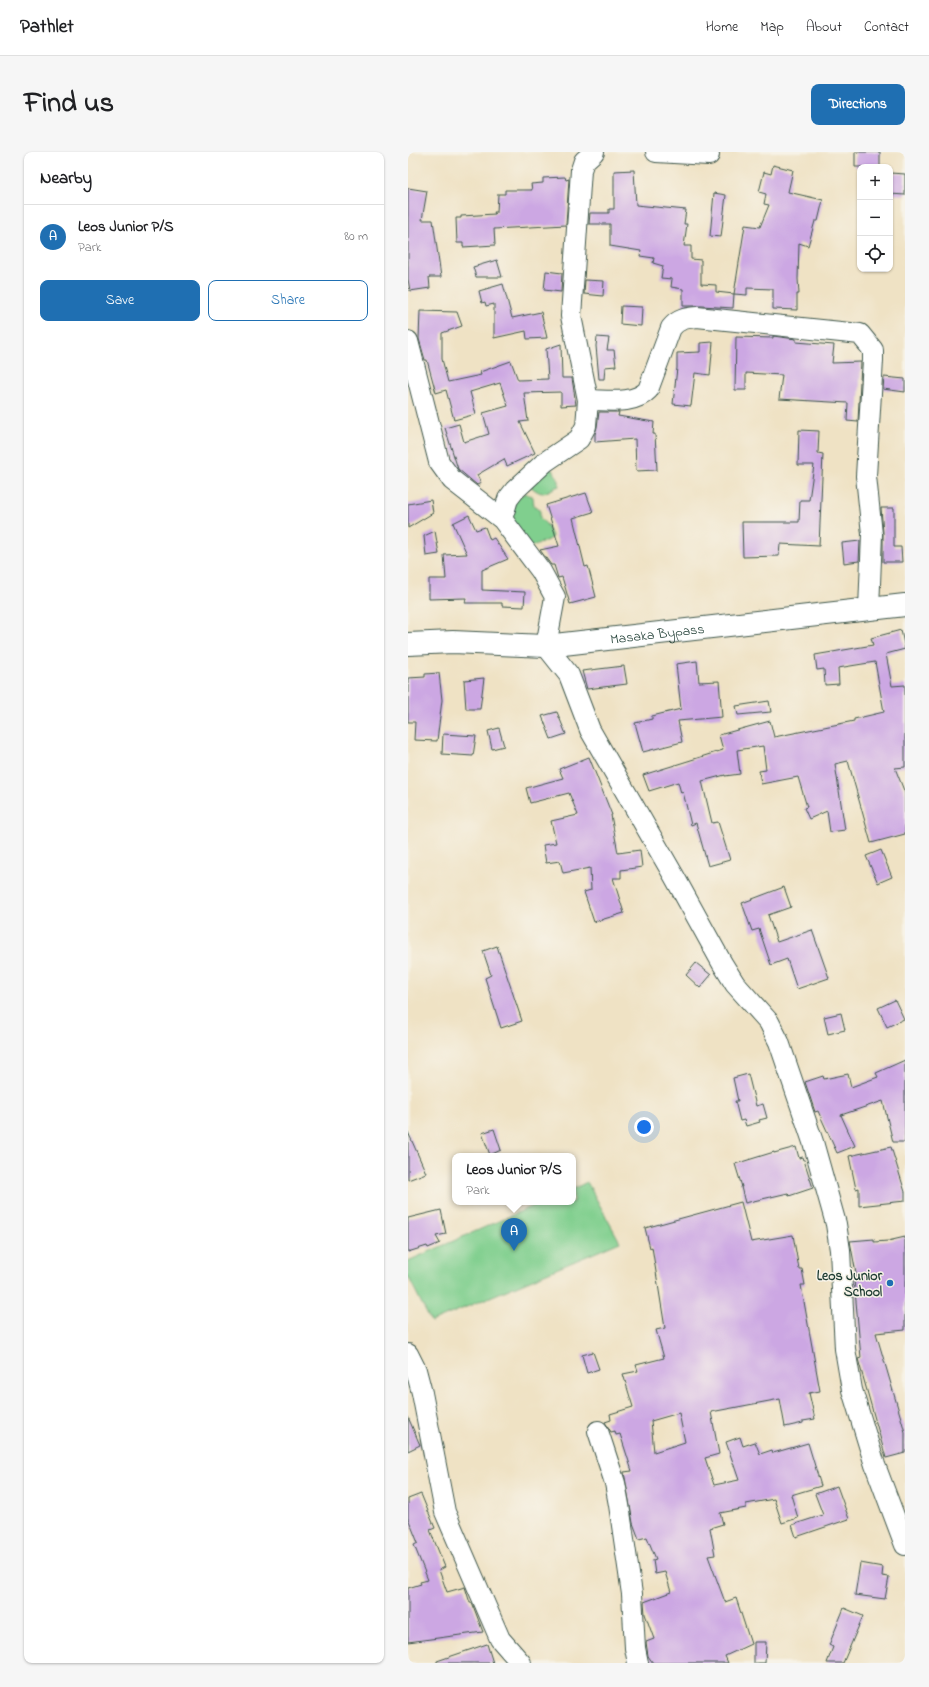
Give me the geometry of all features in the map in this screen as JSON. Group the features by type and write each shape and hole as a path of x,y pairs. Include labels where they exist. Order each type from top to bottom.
{"highway":[{"name":"Masaka Bypass","path":"408,644 453,642 546,646 905,605"}],"street":[{"path":"502,519 508,499 515,490 545,462 579,439 586,426 588,400 571,316 581,170 584,161 594,152"},
{"path":"656,152 709,155"},
{"path":"588,400 632,400 642,396 648,390 671,328 675,323 685,318 697,317 860,334 873,350 866,476 872,534 869,610"},
{"path":"408,341 439,462 452,480 502,519 541,571 555,597 546,646 569,675 590,730 734,984 769,1022 779,1042 813,1142 836,1224 840,1250 845,1349 852,1390 875,1465 905,1545"},
{"path":"408,1354 416,1370 422,1393 446,1512 500,1639 521,1663"},
{"path":"598,1431 615,1484 619,1505 632,1594 635,1648 638,1663"}],"green space":[{"path":"547,469 553,470 559,481 559,486 542,493 530,486"},
{"path":"525,493 533,497 534,506 540,509 540,518 547,525 552,536 550,539 530,547 509,519 516,499"},
{"path":"587,1182 620,1242 431,1322 408,1276 408,1261 535,1205 576,1205 576,1188"}],"building":[{"path":"855,152 880,152 880,164 857,164 857,167 855,167"},
{"path":"773,165 793,170 788,192 823,200 818,221 815,221 808,246 799,243 799,294 797,294 797,310 773,309 773,289 747,288 747,295 734,294 745,225 760,227 769,205 764,204 766,194 759,192 764,172 771,174"},
{"path":"634,170 636,205 686,210 684,224 687,224 684,246 691,246 691,259 701,260 701,284 716,285 716,292 734,294 733,308 683,306 683,289 671,287 672,279 661,278 663,266 653,263 654,258 640,256 641,251 610,246 610,224 589,224 590,213 609,213 609,209 614,209 614,171"},
{"path":"893,173 905,174 905,195 893,194"},
{"path":"565,177 566,180 569,179 566,225 494,229 495,245 463,247 463,243 457,243 456,218 461,218 461,216 495,214 494,212 497,212 498,194 505,194 505,190 532,190 531,184 543,183 543,178"},
{"path":"408,188 427,191 422,220 433,220 441,277 429,277 430,288 410,291 408,279"},
{"path":"714,193 726,195 721,237 710,236"},
{"path":"497,260 502,277 476,277 473,267"},
{"path":"546,271 562,273 561,292 544,290"},
{"path":"585,280 604,281 603,296 584,294"},
{"path":"503,284 512,318 541,312 547,338 527,339 526,331 494,338 494,304 486,306 485,302 482,303 479,291"},
{"path":"621,306 642,307 641,326 620,324"},
{"path":"420,311 457,312 462,326 442,333 442,359 448,382 481,375 480,372 511,361 518,380 548,379 546,349 561,344 562,378 572,378 576,405 561,406 561,392 524,393 528,421 520,422 535,453 507,466 504,459 477,475 481,483 477,485 458,469 445,428 459,424 464,442 489,434 483,413 508,406 500,383 470,392 476,414 454,420 446,390 436,393 427,360 425,360 419,339"},
{"path":"773,336 796,339 796,342 834,345 832,363 861,362 858,422 847,421 848,403 779,399 782,375 746,373 746,390 735,390 736,337 773,338"},
{"path":"597,337 609,338 607,350 614,350 616,366 605,367 604,379 599,379 596,346"},
{"path":"713,342 710,375 695,373 691,406 673,404 677,353 700,352 700,343"},
{"path":"884,377 905,379 905,392 883,389"},
{"path":"599,412 619,412 618,416 654,422 653,434 655,434 657,470 636,471 635,439 595,442"},
{"path":"799,430 819,431 818,453 823,454 819,546 780,544 779,556 743,557 742,522 799,522 800,500 809,500 814,465 798,465"},
{"path":"586,493 593,512 573,518 585,567 588,566 596,597 570,604 562,577 558,578 554,565 551,565 540,550 559,546 546,505"},
{"path":"431,500 433,513 408,528 408,504"},
{"path":"881,508 894,508 894,547 901,547 902,562 883,562"},
{"path":"469,515 476,530 485,527 490,540 494,538 508,559 482,570 482,590 525,592 524,607 502,606 502,603 465,603 466,598 429,599 429,579 446,579 444,555 467,554 453,523"},
{"path":"435,531 439,554 426,556 424,536"},
{"path":"860,541 859,561 844,563 842,543"},
{"path":"901,630 905,649 886,654 892,686 905,685 905,767 895,768 905,793 905,834 871,843 848,761 835,764 845,830 830,832 827,811 809,819 804,808 807,807 798,777 761,784 759,771 766,770 763,746 737,750 740,774 725,775 702,781 712,823 718,822 730,860 708,866 696,823 691,825 683,792 681,793 678,782 649,791 643,775 723,750 719,735 770,721 774,737 854,721 854,719 884,712 875,662 838,668 839,684 825,685 824,669 817,670 815,655 873,645 871,638"},
{"path":"697,661 699,682 719,681 722,717 678,721 682,742 643,752 635,723 652,719 652,716 681,709 676,664"},
{"path":"624,666 627,684 587,689 582,671"},
{"path":"439,673 442,700 437,741 414,740 415,722 408,722 408,678 425,677 425,674"},
{"path":"484,678 480,709 466,709 464,680"},
{"path":"769,701 771,712 738,715 736,706"},
{"path":"557,712 566,734 551,739 542,716"},
{"path":"499,728 504,746 492,749 488,731"},
{"path":"443,734 476,736 473,756 442,754"},
{"path":"589,757 612,815 618,853 640,850 642,867 621,870 621,878 613,878 624,913 594,922 584,892 591,890 590,868 563,873 560,861 546,863 543,845 556,843 551,821 578,815 569,793 530,803 526,788 563,778 559,769"},
{"path":"881,850 892,877 878,883 866,856"},
{"path":"784,887 791,907 768,915 777,942 812,930 829,978 797,989 787,959 771,965 759,929 752,931 742,903"},
{"path":"497,946 522,1021 501,1028 485,978 491,975 483,951"},
{"path":"696,963 711,975 700,988 686,975"},
{"path":"895,1000 904,1019 887,1027 878,1008"},
{"path":"841,1013 845,1030 828,1034 824,1017"},
{"path":"905,1060 905,1142 893,1142 883,1101 841,1115 855,1146 837,1153 818,1111 815,1112 805,1082 823,1076 824,1079 848,1074 851,1087 878,1077 876,1073"},
{"path":"748,1074 756,1106 763,1104 767,1118 759,1120 760,1122 746,1126 744,1120 740,1121 735,1101 738,1101 733,1078"},
{"path":"494,1129 501,1150 494,1153 489,1153 482,1133"},
{"path":"408,1132 426,1173 408,1180"},
{"path":"796,1147 799,1158 803,1157 813,1188 789,1196 788,1193 745,1203 735,1164"},
{"path":"891,1147 905,1192 905,1201 859,1206 859,1188 856,1189 849,1156"},
{"path":"741,1202 751,1242 793,1235 799,1269 802,1269 805,1285 801,1285 820,1391 809,1393 815,1419 785,1427 780,1399 711,1412 719,1454 705,1458 714,1485 739,1480 726,1442 740,1437 743,1446 755,1442 760,1454 772,1450 773,1453 808,1443 821,1486 791,1495 798,1518 782,1523 774,1499 746,1504 746,1508 720,1513 723,1524 710,1528 715,1555 708,1556 725,1602 736,1598 751,1644 725,1656 728,1663 653,1663 648,1656 646,1642 654,1639 645,1614 644,1602 671,1592 665,1572 655,1574 653,1560 656,1559 647,1537 639,1539 633,1523 624,1472 632,1471 620,1434 616,1435 615,1431 611,1432 605,1422 611,1420 610,1414 633,1407 623,1374 638,1371 636,1365 664,1358 656,1330 665,1328 652,1247 650,1248 645,1228","holes":["679,1413 685,1442 654,1452 651,1421"]},
{"path":"441,1210 446,1234 436,1236 440,1243 428,1248 427,1246 408,1252 408,1218"},
{"path":"905,1237 905,1330 876,1333 905,1432 905,1453 886,1458 858,1359 861,1358 854,1279 857,1279 850,1241 874,1239 874,1242 888,1241"},
{"path":"593,1352 599,1369 587,1373 582,1355"},
{"path":"408,1417 420,1445 408,1451"},
{"path":"837,1486 849,1519 796,1537 792,1525 823,1515 815,1494"},
{"path":"421,1494 435,1528 430,1530 445,1567 439,1570 447,1592 465,1587 470,1603 472,1603 483,1632 408,1642 408,1588 428,1580 414,1545 418,1543 408,1518 408,1499"},
{"path":"860,1563 883,1567 882,1576 889,1577 885,1599 855,1595"},
{"path":"844,1608 863,1616 843,1663 827,1663 833,1647 829,1645"},
{"path":"754,1642 766,1642 765,1663 754,1663"},
{"path":"487,1644 493,1663 437,1663 437,1661"}],"place":[{"name":"Leos Junior P/S","path":"514,1251"},
{"name":"Leos Junior School","path":"890,1283"}]}
